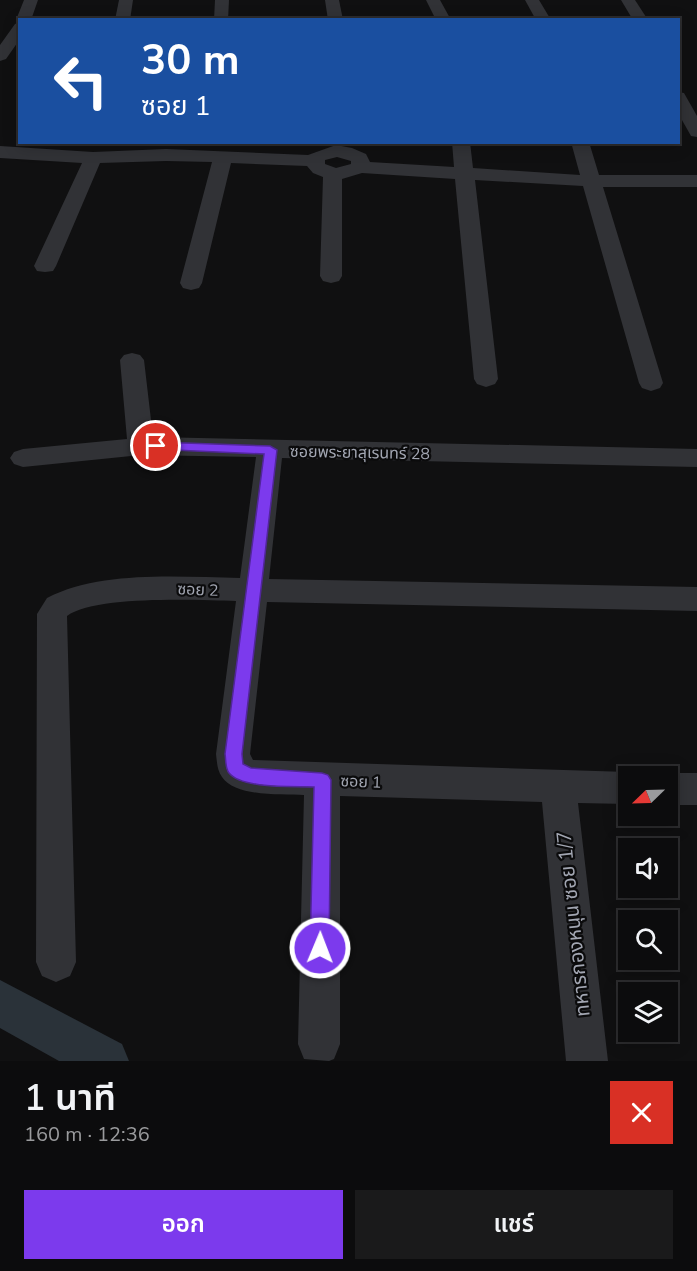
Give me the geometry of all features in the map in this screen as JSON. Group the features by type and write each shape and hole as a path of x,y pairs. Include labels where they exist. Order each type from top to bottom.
{"street":[{"path":"23,18 30,0"},
{"path":"122,18 126,0"},
{"path":"221,18 222,0"},
{"path":"332,0 336,18"},
{"path":"433,0 443,18"},
{"path":"532,0 543,18"},
{"path":"628,0 640,18"},
{"path":"0,33 18,28"},
{"path":"0,56 18,30"},
{"path":"680,101 697,132"},
{"path":"461,144 486,379"},
{"path":"581,144 651,383"},
{"path":"0,152 40,149 93,158 169,149 223,156 346,152 353,154 361,162 359,167"},
{"path":"322,152 318,169 333,174 348,172 359,167 590,181 697,181"},
{"path":"191,283 223,156"},
{"path":"45,266 93,158"},
{"path":"331,276 333,174"},
{"path":"132,360 141,446"},
{"name":"ซอยพระยาสุเรนทร์ 28","path":"23,458 141,446 697,458"},
{"name":"ซอย 1","path":"270,450 233,754 235,768 249,776 322,780 618,788"},
{"name":"ซอย 2","path":"56,962 52,614 59,605 76,599 137,589 697,598"},
{"path":"319,1044 322,780"},
{"name":"ทหารกองหนุน ซอย 1/7","path":"558,786 587,1061"},
{"path":"678,789 697,789"}],"waterway":[{"path":"0,1003 105,1061"}],"route":[{"path":"156,446 270,450 233,754 235,768 249,776 322,780 320,948"}]}
